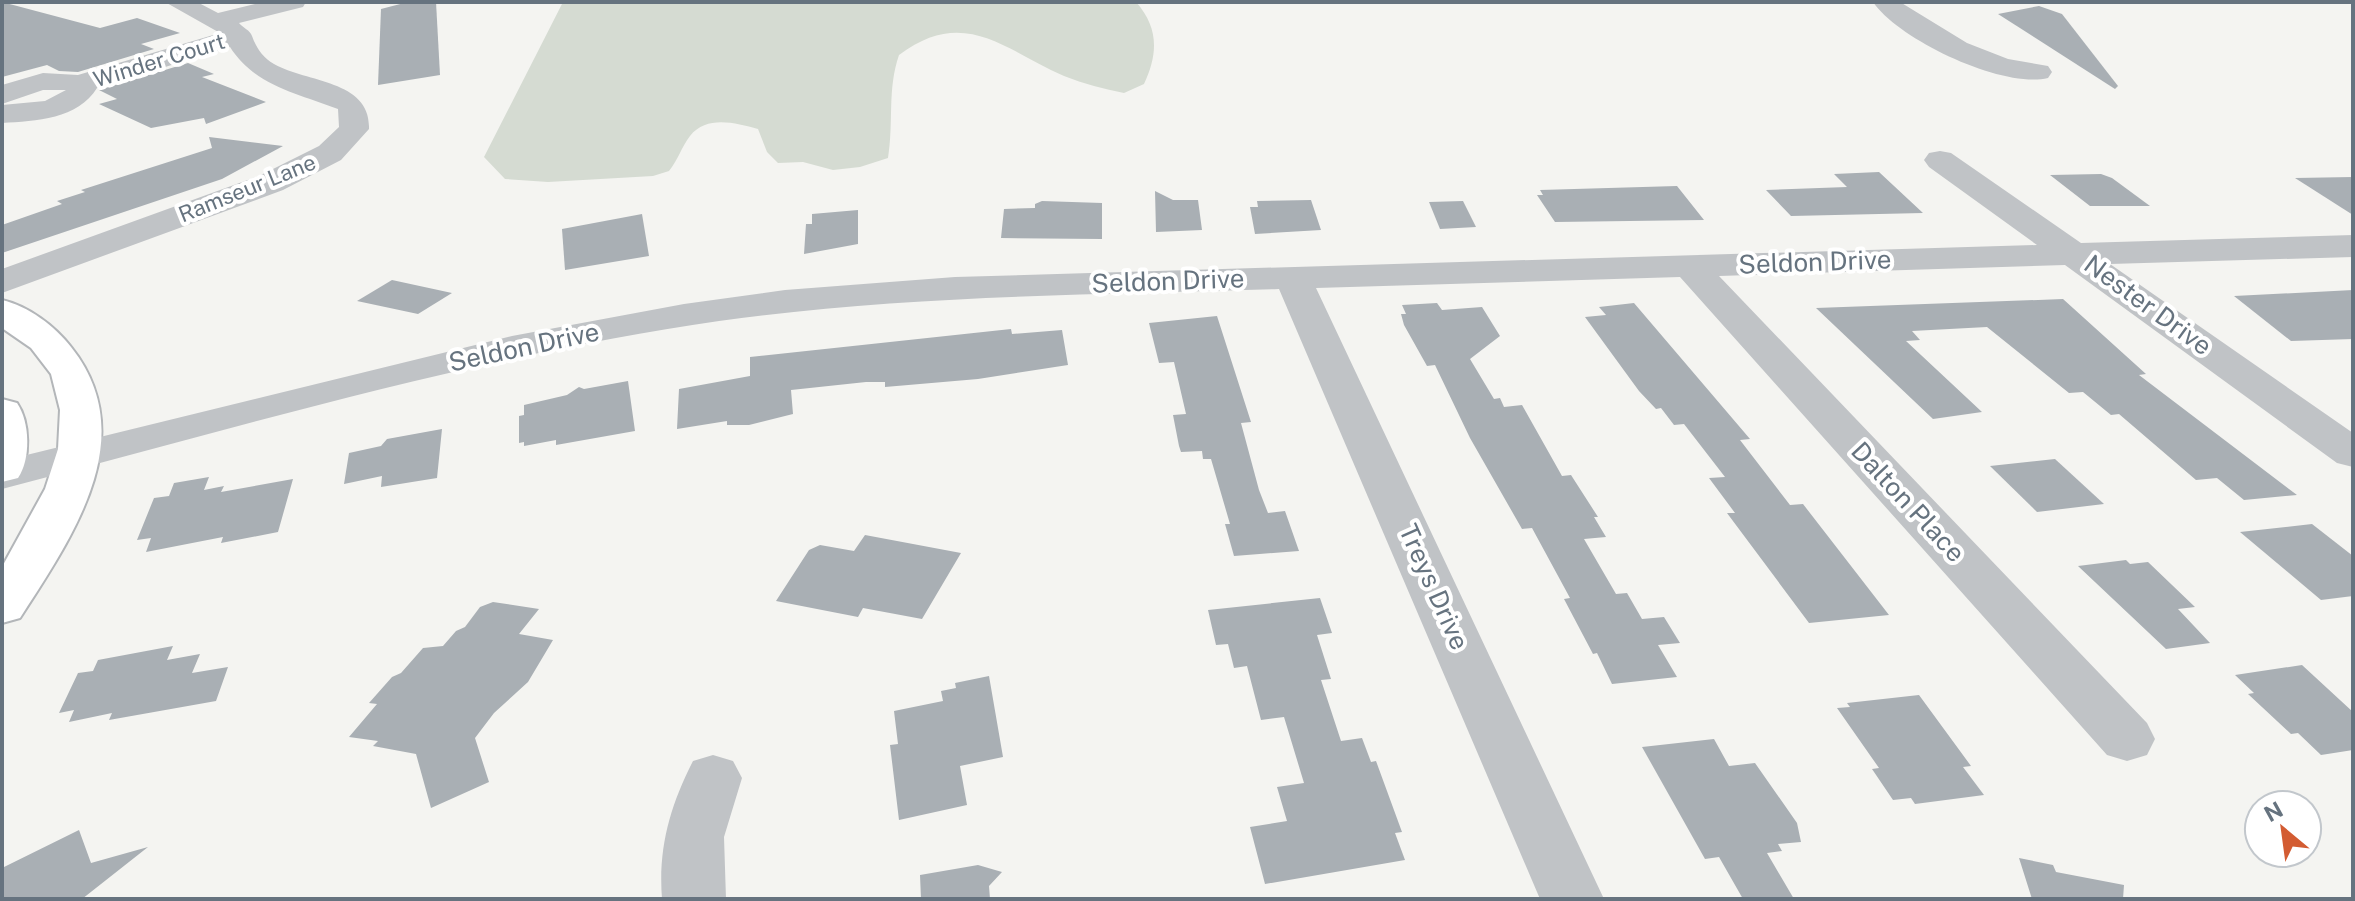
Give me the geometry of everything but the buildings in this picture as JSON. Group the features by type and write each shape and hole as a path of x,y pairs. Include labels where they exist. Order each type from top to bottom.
{"main road":[{"path":"2,311 30,327 63,356 77,382 84,421 80,456 59,514 2,605"},
{"path":"2,412 5,452 2,468"}],"street":[{"name":"Ramseur Lane","path":"2,282 271,183 345,142 354,129 355,112 350,103 266,71 253,62 228,29 177,2"},
{"name":"Winder Court","path":"2,95 49,82 79,84 294,2"},
{"path":"1885,2 1996,67 2038,72"},
{"path":"1913,21 1939,5"},
{"name":"Winder Court","path":"2,114 64,103 80,94 83,88 79,84"},
{"name":"Nester Drive","path":"1940,160 2353,453"},
{"name":"Seldon Drive","path":"2,475 478,355 685,315 782,301 955,288 2073,252 2353,246"},
{"name":"Dalton Place","path":"1689,265 2127,739"},
{"name":"Treys Drive","path":"1292,277 1572,899"},
{"path":"694,899 689,861 698,809 713,778"}],"shaded area":[{"path":"563,2 1136,2 1149,22 1154,52 1144,84 1124,93 1064,76 984,37 965,33 944,34 923,41 899,55 893,81 888,158 860,167 833,170 803,162 778,163 767,152 758,129 722,122 697,129 669,171 653,176 548,182 505,179 484,157"}]}
